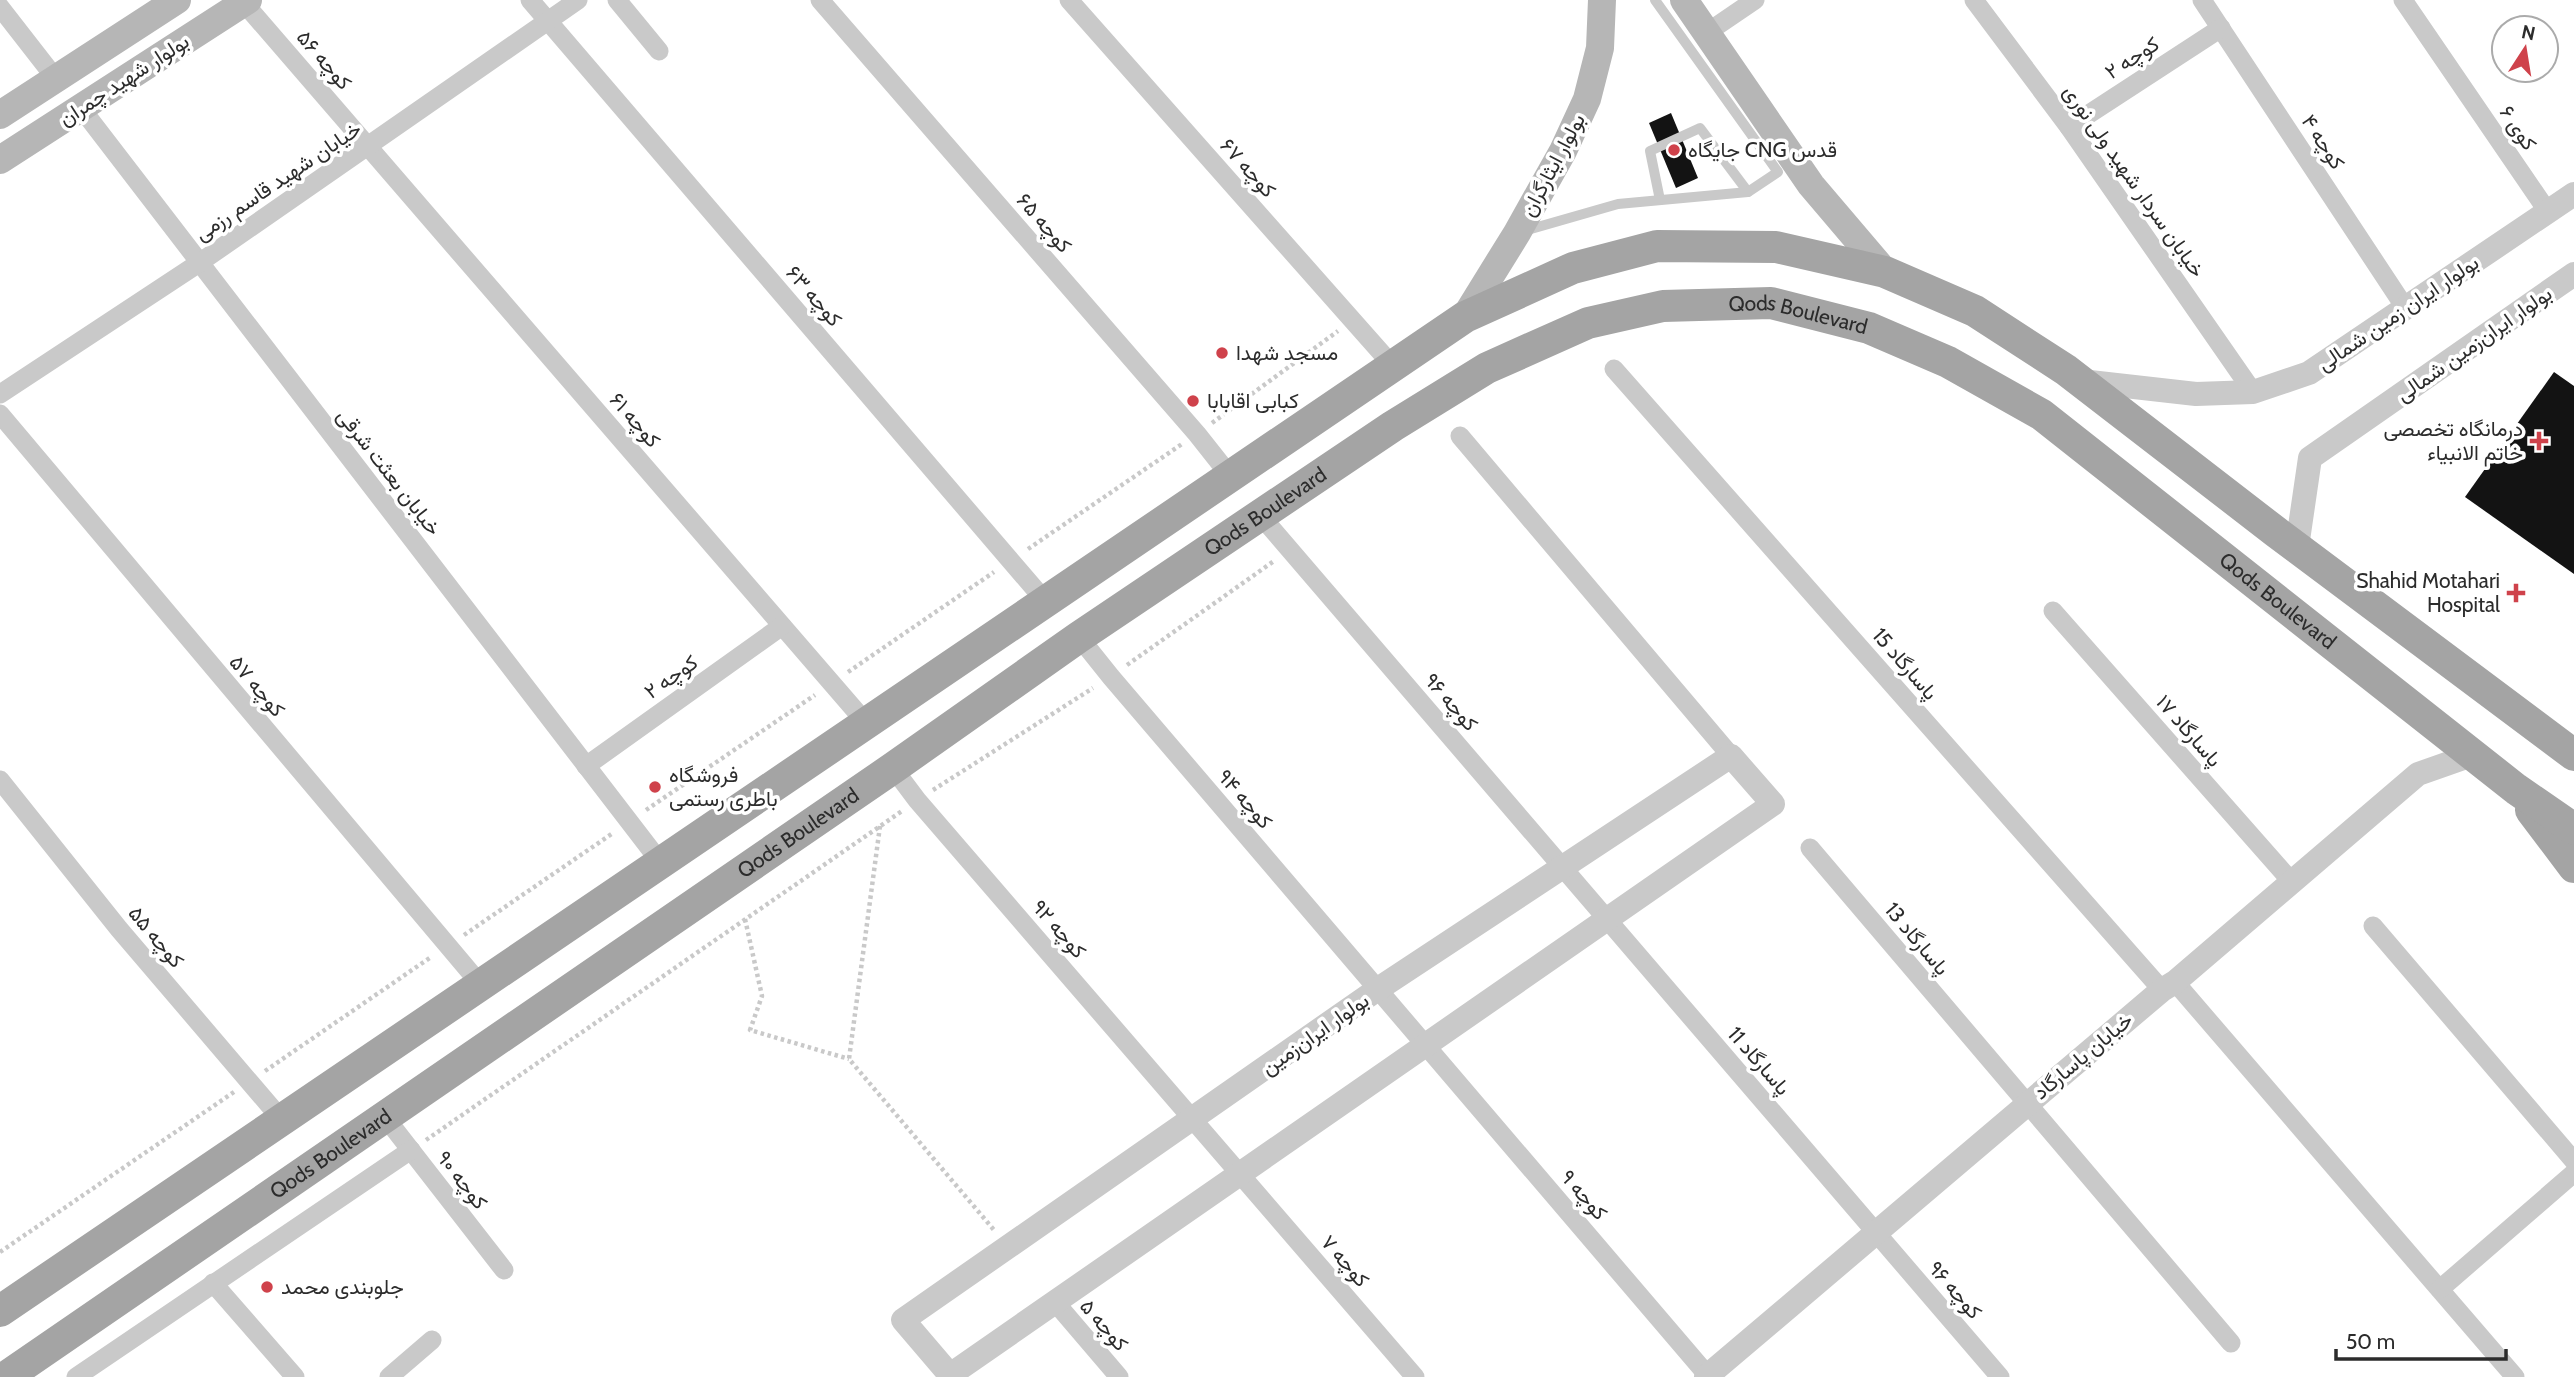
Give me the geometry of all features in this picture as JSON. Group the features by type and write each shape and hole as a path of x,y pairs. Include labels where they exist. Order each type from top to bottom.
{"main road":[{"name":"بولوار شهید چمران","path":"0,115 177,0"},
{"name":"بولوار ایثارگران","path":"1465,317 1563,151 1587,99 1600,48 1602,0"},
{"path":"1684,0 1811,185 1885,272"},
{"name":"بولوار شهید چمران","path":"0,160 246,1"},
{"path":"0,1311 1465,317 1573,268 1657,246 1776,247 1885,272 1975,311 2081,382 2574,755"},
{"name":"Qods Boulevard","path":"6,1377 893,768 1079,637 1393,426 1486,369 1588,323 1663,306 1771,303 1869,328 1948,362 2042,415 2472,755 2574,829"},
{"path":"2516,789 2574,867"}],"street":[{"name":"کوچه ۶۳","path":"530,0 1046,602"},
{"name":"خیابان شهید قاسم رزمی","path":"0,394 199,263 578,0"},
{"path":"617,0 659,51"},
{"name":"کوچه ۶۵","path":"820,0 1197,434 1231,477"},
{"name":"کوچه ۶۷","path":"1069,0 1393,366"},
{"path":"1706,34 1755,0"},
{"name":"خیابان سردار شهید ولی نوری","path":"1974,0 2069,127 2253,391"},
{"name":"کوچه ۴","path":"2202,0 2406,309"},
{"name":"کوی ۶","path":"2403,0 2548,212"},
{"name":"کوچه ۵۶","path":"246,1 369,147"},
{"path":"0,7 56,79"},
{"name":"کوچه ۲","path":"2069,127 2221,28"},
{"name":"خیابان بعثت شرقی","path":"81,108 661,863"},
{"name":"کوچه ۶۱","path":"369,147 867,724"},
{"name":"بولوار ایران زمین شمالی","path":"2081,382 2196,394 2253,391 2309,373 2574,194"},
{"name":"بولوار ایران‌زمین شمالی","path":"2297,547 2310,458 2574,274"},
{"name":"پاسارگاد 15","path":"1614,369 2440,1289 2515,1377"},
{"name":"کوچه ۵۷","path":"0,414 481,985"},
{"path":"951,1376 1773,804 1460,436"},
{"name":"کوچه ۹۶","path":"1260,514 1607,919"},
{"name":"پاسارگاد ۱۷","path":"2053,611 2291,881"},
{"name":"کوچه ۲","path":"586,766 782,626"},
{"name":"کوچه ۹۴","path":"1079,637 1425,1045"},
{"name":"خیابان پاسارگاد","path":"1708,1376 2418,774 2472,755"},
{"name":"بولوار ایران‌زمین","path":"951,1376 903,1320 1378,989 1731,756"},
{"name":"کوچه ۹۲","path":"893,768 917,800 1240,1174"},
{"name":"کوچه ۵۵","path":"0,780 119,929 282,1120"},
{"name":"پاسارگاد 13","path":"1810,848 2231,1343"},
{"name":"پاسارگاد 11","path":"1607,919 1875,1232"},
{"path":"2373,926 2574,1161"},
{"name":"کوچه ۹","path":"1425,1045 1708,1376"},
{"name":"کوچه ۹۰","path":"385,1117 504,1270"},
{"path":"76,1377 411,1150"},
{"path":"2440,1289 2574,1173"},
{"name":"کوچه ۷","path":"1240,1174 1415,1377"},
{"name":"کوچه ۹۶","path":"1875,1232 2000,1377"},
{"path":"213,1283 293,1376"},
{"name":"کوچه ۵","path":"1055,1302 1119,1377"},
{"path":"389,1377 432,1340"}],"lane":[{"path":"1517,233 1618,204 1748,192 1778,172 1655,0"},
{"path":"1660,200 1650,151 1700,128 1748,192"}],"path":[{"path":"0,1252 1197,434 1353,320"},
{"path":"411,1150 917,800 1111,677 1290,550"},
{"path":"849,1059 880,826"},
{"path":"745,919 762,996 750,1030 849,1059 1008,1247"}],"building":[{"name":"جایگاه CNG قدس","path":"1671,113 1698,178 1676,188 1649,123"},
{"name":"درمانگاه تخصصی خاتم الانبیاء","path":"2554,372 2574,386 2574,574 2465,497"}],"place":[{"name":"جایگاه CNG قدس","path":"1674,150"},
{"name":"مسجد شهدا","path":"1222,353"},
{"name":"کبابی اقابابا","path":"1193,401"},
{"name":"درمانگاه تخصصی خاتم الانبیاء","path":"2539,441"},
{"name":"Shahid Motahari Hospital","path":"2516,593"},
{"name":"فروشگاه باطری رستمی","path":"655,787"},
{"name":"جلوبندی محمد","path":"267,1287"}]}
